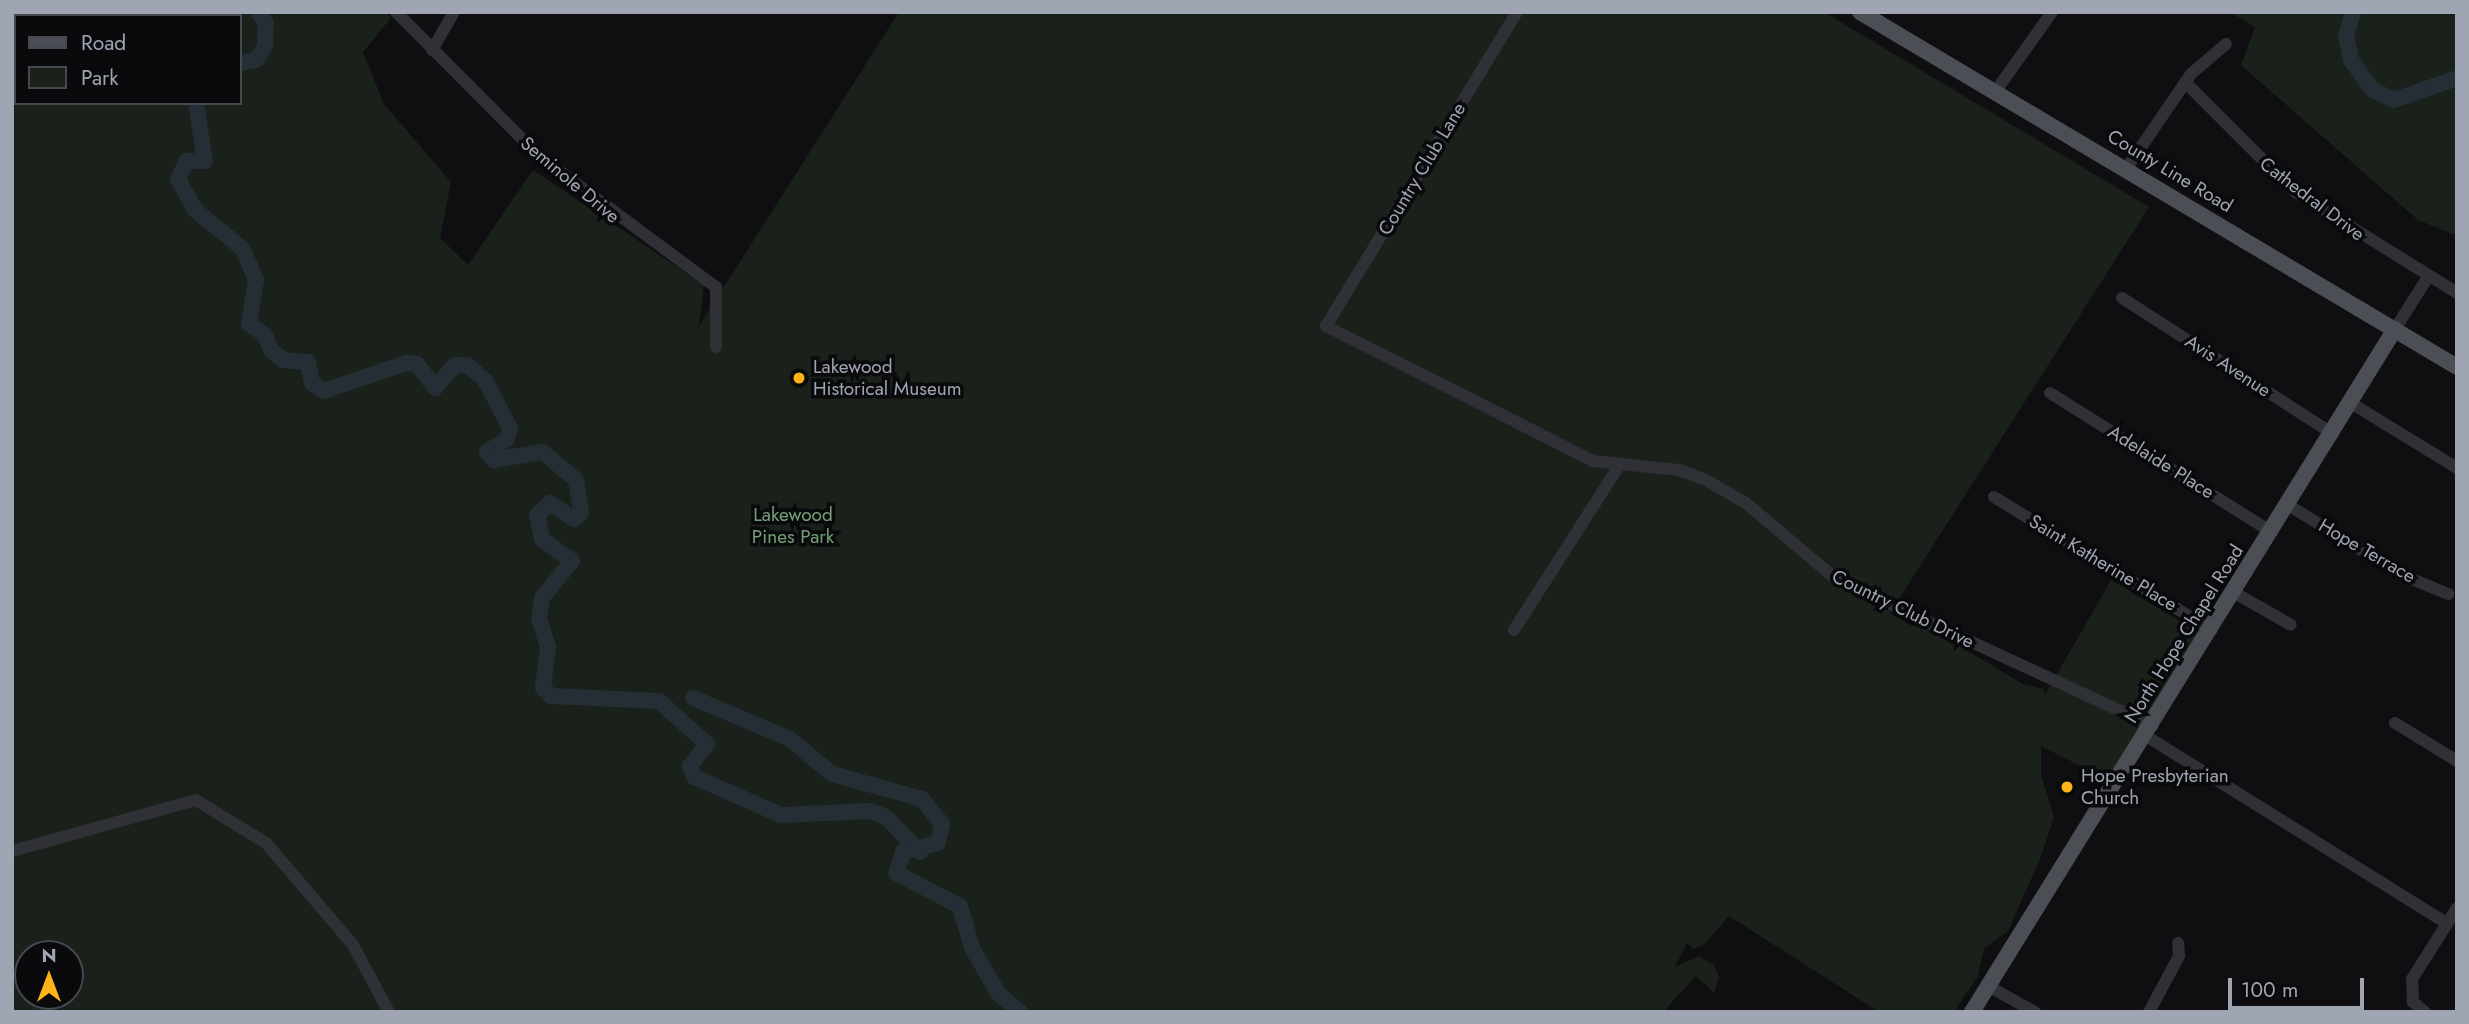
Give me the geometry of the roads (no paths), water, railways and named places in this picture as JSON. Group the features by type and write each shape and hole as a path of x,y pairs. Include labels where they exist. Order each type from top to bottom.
{"main road":[{"name":"County Line Road","path":"1870,15 2457,367"},
{"name":"North Hope Chapel Road","path":"1972,1012 2235,593 2395,329"}],"street":[{"name":"Seminole Drive","path":"396,12 538,155 716,287 716,347"},
{"path":"432,50 454,12"},
{"name":"Country Club Lane","path":"1326,326 1517,12"},
{"path":"1995,92 2052,12"},
{"path":"2126,169 2185,82 2227,44"},
{"name":"Cathedral Drive","path":"2185,82 2295,192 2457,293"},
{"name":"North Hope Chapel Road","path":"2395,329 2428,277"},
{"name":"Avis Avenue","path":"2122,298 2333,434"},
{"name":"Country Club Drive","path":"1326,326 1593,460 1679,470 1706,480 1746,503 1836,579 2149,731 2447,923"},
{"name":"Adelaide Place","path":"2050,393 2272,532"},
{"path":"2351,403 2457,468"},
{"path":"1514,630 1620,464"},
{"name":"Saint Katherine Place","path":"1994,497 2212,630"},
{"name":"Hope Terrace","path":"2288,505 2402,575 2448,594"},
{"path":"2235,593 2291,625"},
{"path":"2395,723 2457,761"},
{"path":"12,851 196,800 266,843 353,945 389,1012"},
{"path":"2425,1012 2413,1002 2412,979 2457,908"},
{"path":"2149,1012 2179,956 2178,943"},
{"path":"1988,986 2035,1012"}],"waterway":[{"path":"242,63 256,60 265,46 266,23 258,12"},
{"path":"2353,12 2346,36 2351,60 2373,90 2394,100 2457,78"},
{"path":"196,105 205,161 187,161 178,179 195,210 242,248 256,280 249,323 265,335 271,350 283,360 308,362 312,383 324,391 406,363 417,364 435,388 455,365 467,365 485,380 510,428 507,439 487,452 494,460 543,452 576,480 581,513 574,519 550,503 537,515 542,539 572,561 542,598 539,619 548,647 543,688 551,696 659,701 707,744 690,766 694,777 781,815 870,811 886,817 920,852"},
{"path":"693,698 790,739 832,774 922,799 942,824 938,843 903,852 896,873 960,906 972,948 998,993 1020,1012"}],"place":[{"name":"Lakewood Historical Museum","path":"799,378"},
{"name":"Hope Presbyterian Church","path":"2067,787"}],"park label":[{"name":"Lakewood Pines Park","path":"793,526"}]}
